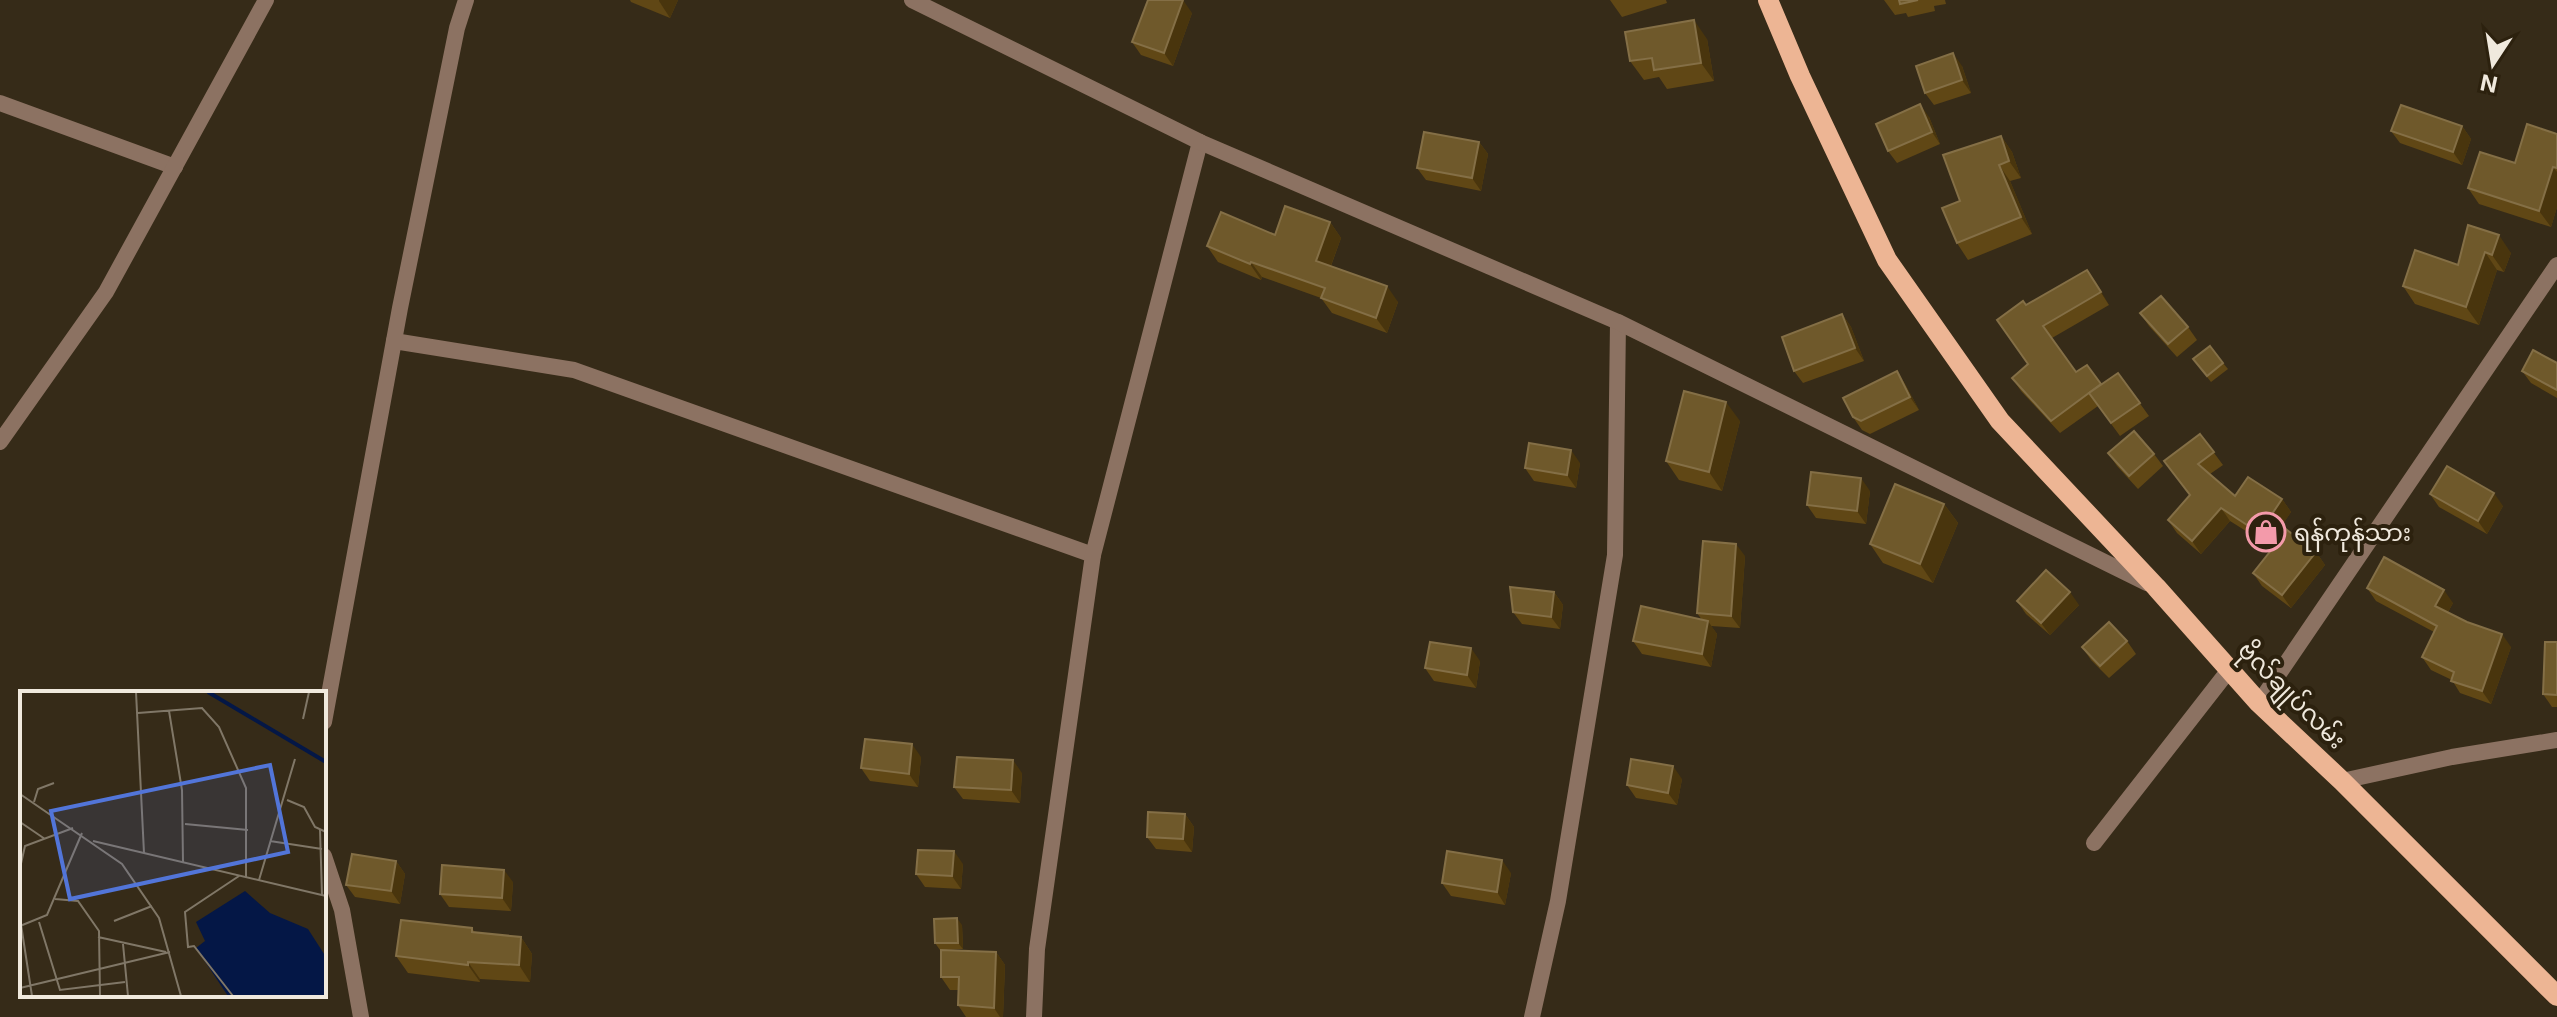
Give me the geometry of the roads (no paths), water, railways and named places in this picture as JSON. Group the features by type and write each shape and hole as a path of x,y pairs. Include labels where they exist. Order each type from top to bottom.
{"main road":[{"name":"ဗိုလ်ချုပ်လမ်း","path":"1768,0 1800,76 1887,260 2000,421 2156,587 2259,703 2342,781 2557,996"}],"street":[{"path":"0,442 106,292 266,0"},
{"path":"326,711 394,341 457,28 466,0"},
{"path":"912,0 1200,142 1618,322 2156,587"},
{"path":"0,103 175,167"},
{"path":"1034,1017 1037,949 1093,555 1200,142"},
{"path":"2259,703 2557,265"},
{"path":"1532,1017 1558,901 1615,555 1618,322"},
{"path":"394,341 574,370 1093,555"},
{"path":"2094,843 2229,670"},
{"path":"2342,781 2452,757 2557,740"},
{"path":"326,862 342,910 361,1017"}],"place":[{"name":"ရန်ကုန်သား","path":"2266,532"}]}
